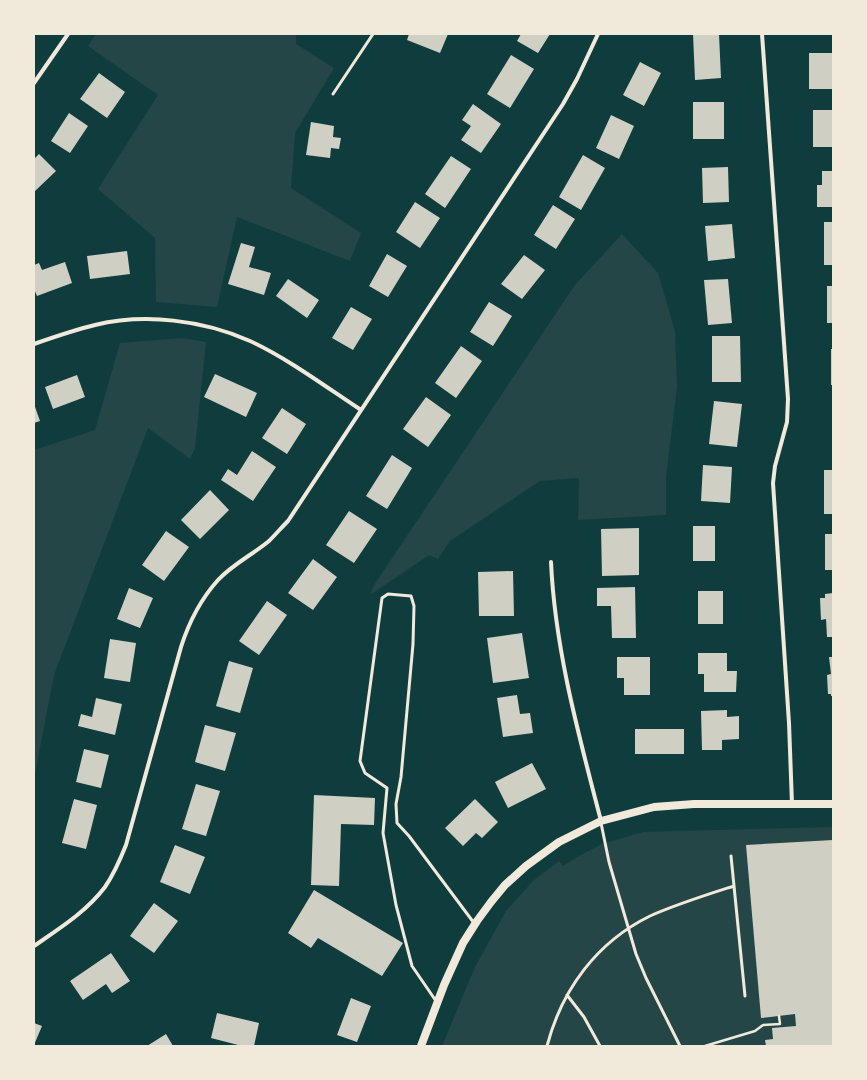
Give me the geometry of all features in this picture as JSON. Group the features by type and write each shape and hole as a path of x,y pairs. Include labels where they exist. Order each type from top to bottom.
{"main road":[{"path":"421,1046 437,1002 463,943 475,924 490,902 500,891 526,866 559,842 601,821 654,807 694,804 833,804"}],"street":[{"path":"34,83 68,34"},
{"path":"34,946 76,917 91,904 106,886 117,867 126,845 181,646 192,616 206,595 233,566 268,541 288,521 562,104 577,79 598,34"},
{"path":"762,34 788,399 787,422 775,466 773,483 789,723 792,804"},
{"path":"34,344 76,329 114,321 152,319 178,321 203,326 228,333 250,342 282,359 361,410"},
{"path":"551,562 558,630 572,713 601,821"}],"lane":[{"path":"333,94 373,34"},
{"path":"437,1002 412,966 396,905 383,833 387,788 365,773 360,761 382,598 388,594 411,596 414,606 413,644 402,770 396,804 397,823 475,924"},
{"path":"601,821 609,862 636,954 646,978 680,1046"},
{"path":"730,856 745,996"},
{"path":"548,1046 551,1032 567,995 578,977 592,959 608,944 650,916 734,886"},
{"path":"567,995 584,1018 600,1046"}],"path":[{"path":"705,1046 755,1031 764,1025 780,1024 779,1016"}],"shaded area":[{"path":"96,34 296,34 296,44 334,68 295,133 291,188 361,233 350,261 237,217 217,307 156,302 155,238 98,189 158,95 88,46"},
{"path":"622,234 658,273 675,331 677,387 666,477 666,515 578,520 579,478 540,481 450,541 438,559 429,555 370,595 374,585 575,285"},
{"path":"182,338 206,342 195,448 190,459 148,428 54,675 34,779 34,450 95,430 120,343"},
{"path":"833,827 833,1046 442,1046 475,967 506,911 533,881 559,861 563,866 602,844 643,832"}],"building":[{"path":"409,34 448,34 440,53 407,40"},
{"path":"521,34 550,34 538,53 517,41"},
{"path":"693,34 719,34 721,78 695,80"},
{"path":"809,53 832,53 832,89 809,89"},
{"path":"511,55 534,69 510,108 487,94"},
{"path":"640,62 661,73 644,106 623,95"},
{"path":"99,73 125,92 107,118 80,99"},
{"path":"693,102 724,102 724,139 693,139"},
{"path":"473,104 501,124 481,153 461,140 471,126 462,120"},
{"path":"813,110 833,110 833,147 813,147"},
{"path":"69,113 88,126 70,153 51,141"},
{"path":"611,115 634,126 619,159 596,148"},
{"path":"311,122 334,126 333,137 341,138 339,149 331,148 330,158 306,155"},
{"path":"39,154 56,171 34,192 34,159"},
{"path":"583,155 605,168 581,210 559,197"},
{"path":"451,156 471,169 445,208 425,194"},
{"path":"728,167 729,202 703,203 702,168"},
{"path":"822,171 833,171 833,207 817,207 817,185 822,185"},
{"path":"415,202 440,218 420,248 396,232"},
{"path":"553,205 575,219 556,249 534,235"},
{"path":"824,222 833,222 833,265 824,265"},
{"path":"732,224 735,258 708,261 705,226"},
{"path":"241,243 255,247 249,267 271,273 264,295 228,284"},
{"path":"127,251 130,274 90,279 87,256"},
{"path":"387,254 407,266 388,297 369,286"},
{"path":"524,255 545,270 522,299 501,284"},
{"path":"65,262 72,283 37,296 34,289 34,265 39,263 42,270"},
{"path":"288,279 319,300 307,318 276,296"},
{"path":"728,279 732,323 708,325 704,280"},
{"path":"827,286 833,286 833,323 827,323"},
{"path":"489,302 512,316 493,346 470,332"},
{"path":"351,307 372,319 353,350 332,338"},
{"path":"712,336 740,336 741,382 712,382"},
{"path":"461,346 482,361 456,398 435,383"},
{"path":"831,349 833,349 833,385 831,385"},
{"path":"215,374 257,393 246,417 204,397"},
{"path":"77,375 85,397 53,409 45,387"},
{"path":"426,397 451,415 428,447 403,429"},
{"path":"714,401 742,404 737,447 709,444"},
{"path":"34,404 40,421 34,423"},
{"path":"282,408 306,424 287,454 262,438"},
{"path":"252,451 276,467 253,501 221,480 228,469 237,475"},
{"path":"392,455 412,468 387,509 366,496"},
{"path":"703,465 732,467 730,503 701,501"},
{"path":"824,470 833,470 833,514 824,514"},
{"path":"210,490 229,510 200,539 181,520"},
{"path":"349,511 377,529 354,563 326,545"},
{"path":"693,526 715,526 715,561 693,561"},
{"path":"639,528 639,575 602,576 601,529"},
{"path":"166,531 189,547 164,581 142,565"},
{"path":"825,534 833,534 833,570 825,570"},
{"path":"313,559 337,577 313,610 288,593"},
{"path":"513,571 514,616 479,616 478,572"},
{"path":"635,587 636,638 612,638 611,606 597,606 597,588"},
{"path":"129,588 153,598 140,628 117,619"},
{"path":"698,591 723,591 723,624 698,624"},
{"path":"833,593 833,637 827,637 826,619 821,620 820,598 825,598 825,594"},
{"path":"267,601 287,615 259,655 239,641"},
{"path":"522,633 529,678 493,683 487,638"},
{"path":"110,639 136,643 130,682 104,678"},
{"path":"698,653 727,653 727,671 737,671 736,692 704,692 704,674 698,674"},
{"path":"617,657 650,657 650,695 624,695 624,678 617,678"},
{"path":"829,657 833,657 833,696 828,694 827,675 831,674"},
{"path":"229,661 253,668 240,713 216,706"},
{"path":"517,695 520,714 530,713 533,733 503,737 497,698"},
{"path":"96,698 122,704 115,735 78,726 81,714 92,717"},
{"path":"727,710 727,717 739,716 739,739 722,740 722,750 702,750 701,711"},
{"path":"205,725 236,733 225,771 195,762"},
{"path":"635,729 684,729 684,754 635,754"},
{"path":"84,749 109,755 101,788 76,782"},
{"path":"532,763 546,789 508,808 495,782"},
{"path":"196,784 220,791 206,836 182,829"},
{"path":"314,795 375,798 374,825 341,824 339,886 311,885"},
{"path":"74,799 97,805 86,849 62,843"},
{"path":"475,799 498,822 482,838 476,833 463,846 445,828"},
{"path":"833,840 833,1046 766,1046 765,1040 773,1039 772,1028 796,1026 795,1014 761,1018 746,845"},
{"path":"175,845 205,857 190,894 160,882"},
{"path":"314,890 403,943 382,976 318,938 311,948 288,933"},
{"path":"154,903 178,921 154,953 130,936"},
{"path":"111,953 130,981 112,993 106,984 83,1000 70,981"},
{"path":"351,998 371,1006 357,1042 337,1035"},
{"path":"217,1013 259,1023 254,1046 242,1046 211,1038"},
{"path":"34,1023 42,1026 34,1045"},
{"path":"166,1034 173,1046 147,1046"}]}
